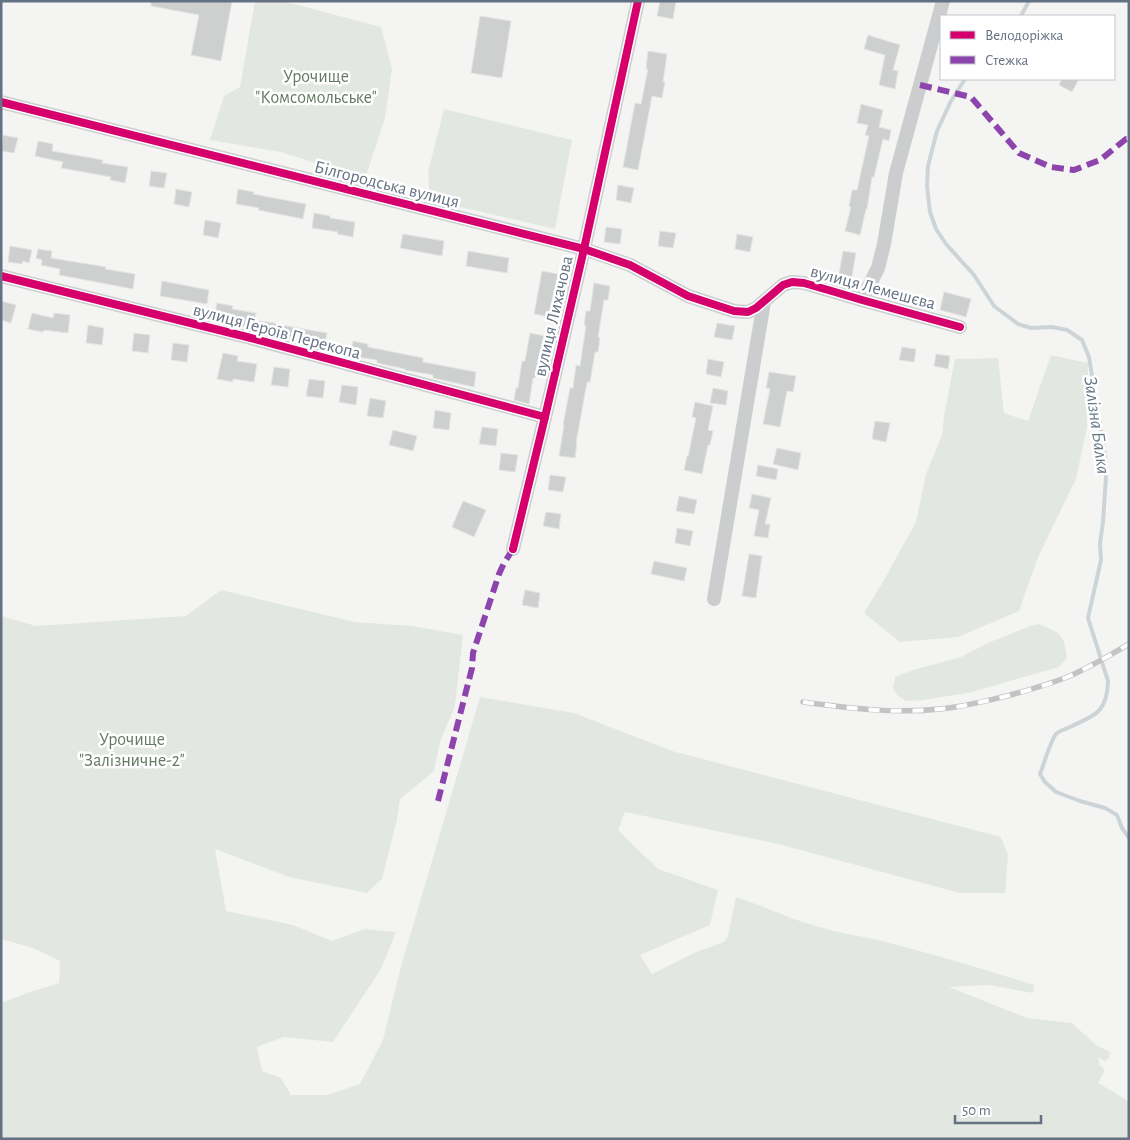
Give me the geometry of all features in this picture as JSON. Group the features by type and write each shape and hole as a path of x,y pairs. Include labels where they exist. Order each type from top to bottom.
{"street":[{"name":"вулиця Лихачова","path":"512,549 584,249 638,1"},
{"name":"вулиця Лемешєва","path":"862,300 878,268 896,172 943,1"},
{"name":"Білгородська вулиця","path":"1,102 584,249 630,265 677,291 707,303 748,312 760,305"},
{"name":"вулиця Героїв Перекопа","path":"1,276 247,337 545,417"},
{"name":"вулиця Лемешєва","path":"760,305 783,285 792,282 804,283 960,326"},
{"path":"714,598 760,305"}],"green space":[{"name":"Урочище \"Комсомольське\"","path":"255,1 283,1 381,27 392,69 385,118 365,179 281,152 210,140 224,96 240,87"},
{"path":"444,109 572,140 555,229 430,200 428,172"},
{"path":"1051,355 1088,363 1087,427 1076,479 1038,557 1019,611 958,637 900,642 864,613 916,522 926,474 942,435 955,359 998,358 1004,413 1028,421"},
{"name":"Урочище \"Залізничне-2\"","path":"221,590 355,622 412,626 463,635 455,706 440,742 434,771 400,799 397,820 382,879 367,893 289,877 215,849 226,911 293,925 332,941 365,929 396,932 381,969 333,1042 284,1037 257,1047 262,1071 281,1078 291,1095 327,1095 360,1084 383,1040 400,970 480,697 574,713 672,751 1001,837 1008,855 1005,893 960,893 778,844 625,812 618,830 658,869 718,890 710,925 640,955 652,974 696,952 724,942 728,936 736,897 819,927 901,946 1034,985 1033,993 989,985 949,987 1027,1018 1072,1023 1096,1045 1110,1052 1109,1058 1105,1061 1098,1059 1100,1065 1105,1070 1098,1083 1129,1103 1128,1139 1,1139 1,1003 59,983 60,961 33,948 1,939 1,616 36,626 186,616"},
{"path":"1038,624 1056,632 1065,644 1067,658 1059,667 968,693 923,700 906,701 898,696 893,688 895,677 961,657 990,642"}],"building":[{"path":"151,1 232,1 221,61 191,55 199,15 151,6"},
{"path":"660,1 676,1 673,19 657,16"},
{"path":"480,16 511,21 502,78 471,73"},
{"path":"868,35 900,45 893,70 898,71 895,89 879,85 885,55 864,49"},
{"path":"648,51 667,54 663,82 665,82 662,98 652,96 638,170 623,167 635,103 641,104 648,69 646,69"},
{"path":"1062,80 1078,80 1072,92 1059,85"},
{"path":"861,104 883,110 879,127 891,130 889,141 883,139 874,177 872,177 867,209 860,235 845,231 851,207 849,206 852,190 857,190 869,136 865,135 868,125 857,123"},
{"path":"3,135 18,138 14,153 1,151"},
{"path":"38,141 53,144 52,151 103,160 102,163 128,167 125,183 110,180 111,177 61,168 63,162 35,156"},
{"path":"151,171 167,173 164,188 149,186"},
{"path":"618,185 634,188 631,203 616,200"},
{"path":"176,189 192,192 189,207 174,204"},
{"path":"238,189 254,192 253,194 306,204 303,219 236,204"},
{"path":"314,213 355,222 353,237 337,234 338,232 312,228"},
{"path":"205,220 221,223 218,238 203,235"},
{"path":"606,227 622,229 620,244 604,242"},
{"path":"660,231 676,233 673,248 658,246"},
{"path":"403,234 444,241 442,256 400,248"},
{"path":"737,234 753,237 750,252 735,249"},
{"path":"10,246 32,250 29,263 23,261 22,264 8,262"},
{"path":"38,249 52,251 51,258 135,274 133,289 59,275 60,269 41,265 42,260 36,258"},
{"path":"468,251 509,258 507,273 466,266"},
{"path":"843,251 856,253 851,282 838,280"},
{"path":"542,271 558,274 549,317 534,314"},
{"path":"162,281 209,290 207,304 160,296"},
{"path":"594,283 610,286 608,300 604,300 598,337 600,338 598,352 595,352 590,382 587,382 575,458 559,456 570,388 573,388 576,365 580,366 586,326 584,325 586,311 590,311"},
{"path":"944,292 971,299 966,317 940,310"},
{"path":"1,301 16,305 11,323 1,320"},
{"path":"217,303 233,306 232,309 256,313 253,328 238,326 238,322 214,318"},
{"path":"32,313 53,318 54,313 70,315 68,333 28,329"},
{"path":"259,321 327,333 324,348 258,331"},
{"path":"717,323 735,326 732,340 714,337"},
{"path":"88,325 104,328 102,345 86,343"},
{"path":"134,333 150,335 148,353 132,351"},
{"path":"530,333 545,336 543,351 540,350 535,378 533,378 529,404 514,400 516,388 518,388 522,361 525,361"},
{"path":"353,341 368,344 368,347 423,358 423,362 476,372 474,387 433,378 433,375 377,363 377,360 350,356"},
{"path":"173,343 189,345 187,362 171,360"},
{"path":"902,347 916,349 914,362 899,360"},
{"path":"223,353 238,356 237,361 257,364 254,382 233,379 233,382 217,379"},
{"path":"936,354 950,356 948,369 934,366"},
{"path":"708,359 724,362 721,377 706,374"},
{"path":"274,367 290,369 288,387 271,385"},
{"path":"769,372 796,376 793,392 787,391 780,427 763,424 770,389 766,388"},
{"path":"309,379 325,381 323,398 306,396"},
{"path":"342,385 358,387 356,405 339,402"},
{"path":"713,388 728,391 726,405 710,403"},
{"path":"370,398 386,401 383,418 367,416"},
{"path":"695,402 713,406 708,430 713,431 702,474 684,470 696,418 692,417"},
{"path":"435,410 451,413 449,430 433,428"},
{"path":"875,421 890,423 886,442 872,439"},
{"path":"482,427 498,429 496,446 479,444"},
{"path":"393,430 417,436 413,451 389,445"},
{"path":"777,448 801,453 798,470 773,464"},
{"path":"501,453 518,455 515,472 499,470"},
{"path":"758,465 778,469 776,480 756,476"},
{"path":"550,475 566,477 563,492 548,490"},
{"path":"752,494 771,498 765,524 770,524 768,538 754,536 759,510 749,508"},
{"path":"679,496 697,500 694,514 676,511"},
{"path":"463,501 486,510 474,537 452,527"},
{"path":"546,512 561,514 559,529 543,526"},
{"path":"677,528 693,531 690,546 675,543"},
{"path":"749,554 762,556 756,598 742,596"},
{"path":"654,561 687,568 684,581 651,574"},
{"path":"525,590 540,593 538,608 522,605"}],"waterway":[{"name":"Залізна Балка","path":"1022,15 1029,1"},
{"name":"Залізна Балка","path":"964,80 951,101 937,131 928,166 927,186 930,212 936,229 946,244 974,275 994,306 1018,324 1031,328 1052,327 1067,330 1082,340 1089,357 1105,455 1106,477 1100,543 1101,560 1088,618 1108,681 1107,692 1098,712 1056,734 1040,774 1045,782 1056,792 1105,808 1117,815 1122,828 1129,838"}],"railway":[{"path":"803,702 888,711 940,709 974,704 1032,689 1072,675 1129,644"}],"marked path":[{"path":"920,85 971,97 1019,153 1051,167 1074,170 1100,160 1126,139 1129,139"},
{"path":"438,801 472,668 473,653 499,574 513,549"}],"cycle path":[{"path":"513,549 584,249 638,1"},
{"path":"1,102 584,249 630,265 688,296 734,311 748,312 756,308 783,285 792,282 804,283 960,327"},
{"path":"1,276 247,337 545,417"}]}
